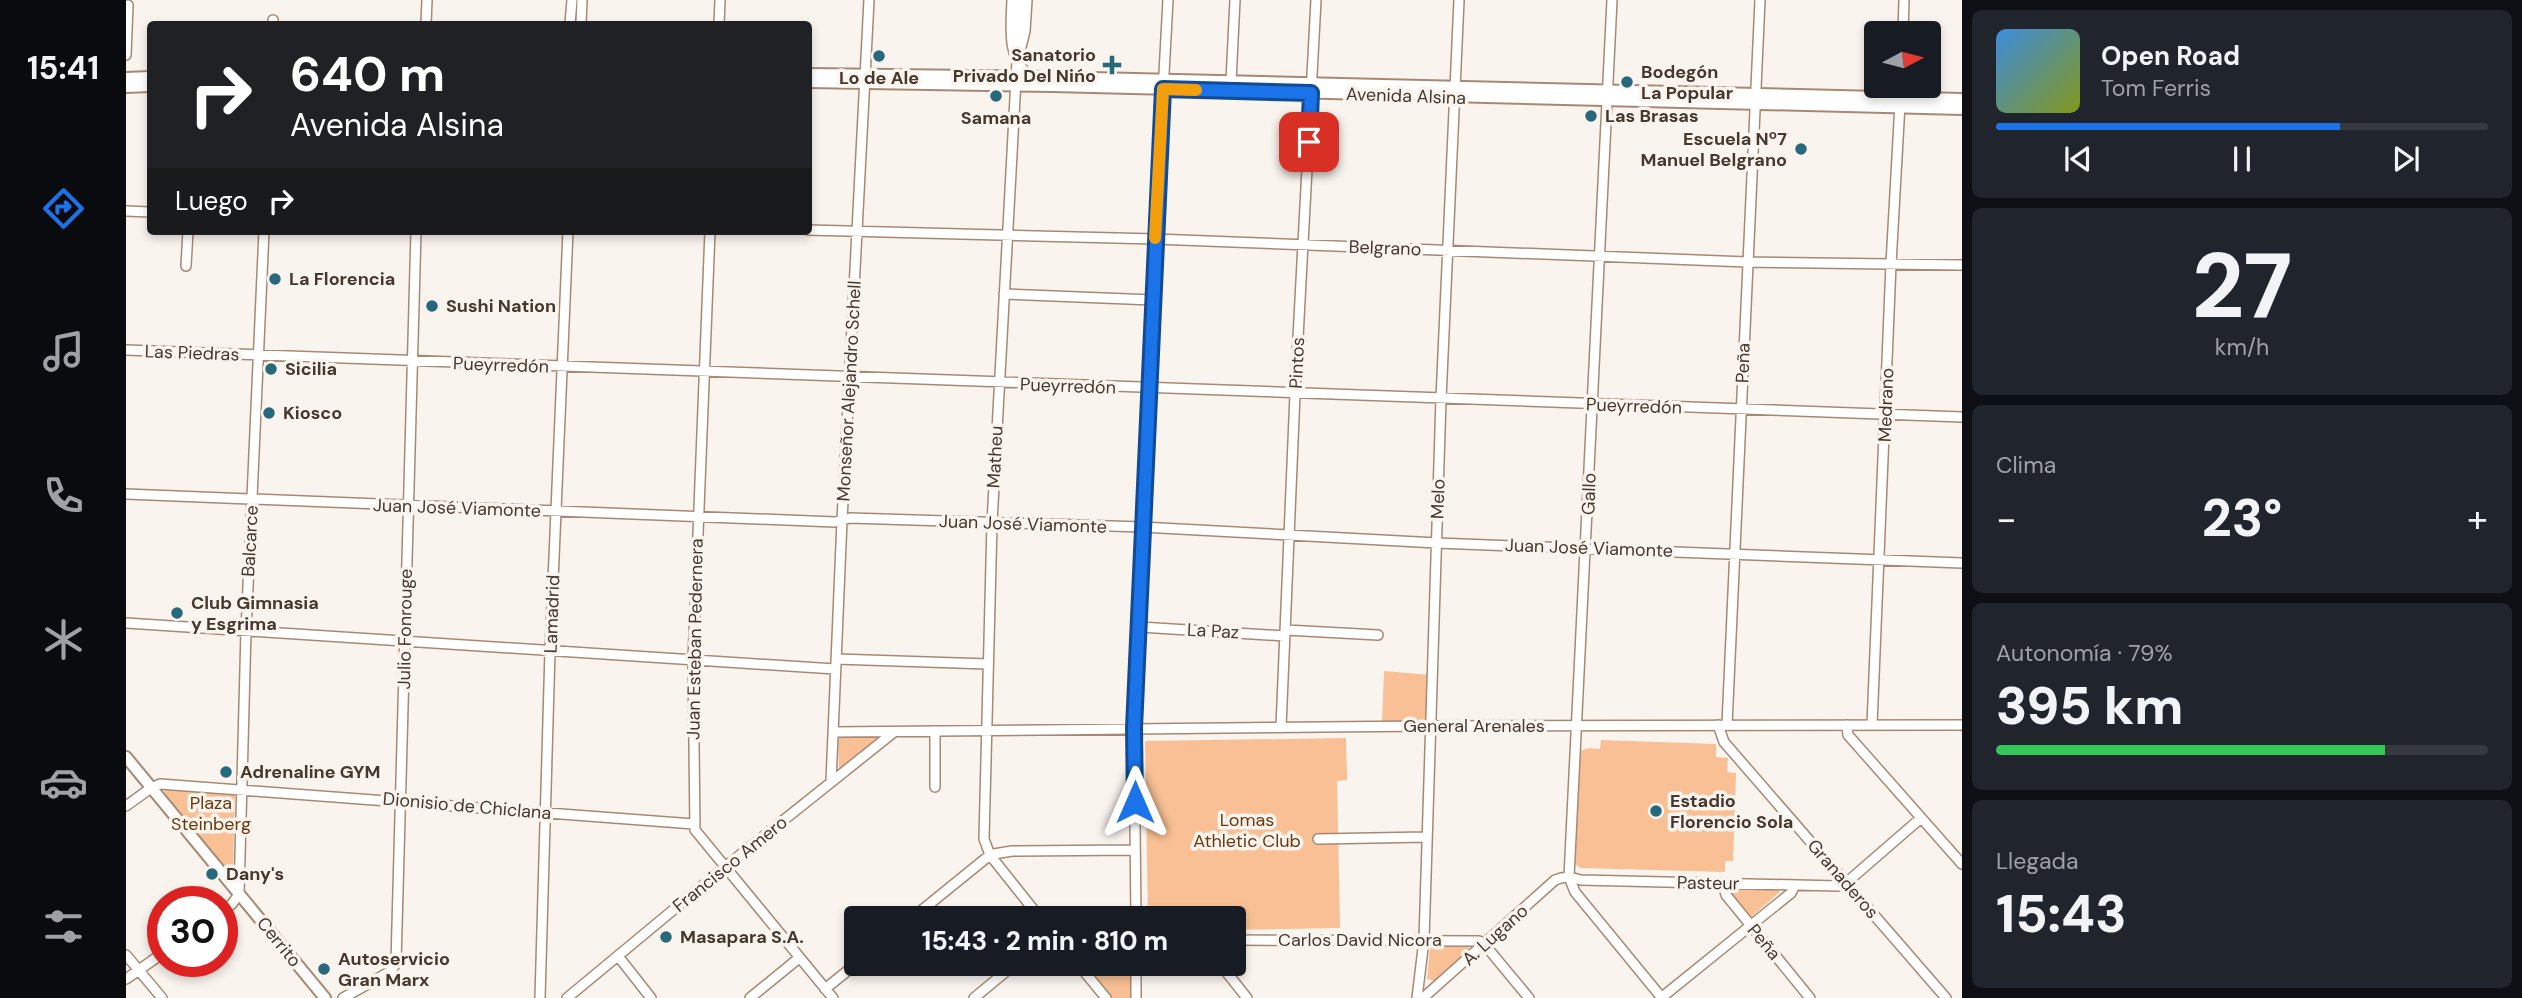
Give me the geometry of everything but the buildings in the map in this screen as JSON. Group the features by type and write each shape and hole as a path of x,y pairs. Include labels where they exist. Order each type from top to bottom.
{"main road":[{"name":"Avenida Alsina","path":"812,74 866,79 1455,93 1755,98 1864,96"},
{"name":"Avenida Alsina","path":"812,82 1002,76 1016,81 1032,77 1163,84 1231,81 1311,88"},
{"path":"126,78 147,77"},
{"path":"126,87 147,86"},
{"name":"Avenida Alsina","path":"1910,98 1962,109"},
{"name":"Avenida Alsina","path":"1941,98 1962,99"},
{"name":"Cerrito","path":"126,757 325,998"}],"street":[{"path":"426,21 427,0"},
{"path":"573,21 574,0"},
{"path":"581,21 582,0"},
{"path":"719,21 720,0"},
{"name":"Monseñor Alejandro Schell","path":"831,782 869,0"},
{"name":"Matheu","path":"1012,0 1011,40 1017,61"},
{"name":"Matheu","path":"1018,0 992,523 984,839 990,855 1031,906"},
{"name":"Matheu","path":"1017,61 1025,31 1027,0"},
{"path":"1136,906 1134,728 1168,0"},
{"path":"1231,81 1235,0"},
{"name":"Pintos","path":"1281,727 1315,0"},
{"name":"Melo","path":"1417,998 1424,940 1441,399 1459,0"},
{"name":"Gallo","path":"1569,877 1612,0"},
{"name":"Peña","path":"1722,725 1735,553 1760,0"},
{"path":"1903,21 1904,0"},
{"path":"126,55 128,5"},
{"path":"1002,76 1011,71 1017,61 1032,77"},
{"name":"Medrano","path":"1872,725 1900,98"},
{"path":"126,211 147,212"},
{"name":"Belgrano","path":"812,230 1155,239 1747,262 1962,265"},
{"path":"186,266 188,235"},
{"name":"Balcarce","path":"239,894 240,789 264,235"},
{"name":"Julio Fonrouge","path":"343,998 394,968 416,235"},
{"name":"Lamadrid","path":"540,998 550,651 568,235"},
{"name":"Juan Esteban Pedernera","path":"694,824 693,660 710,235"},
{"path":"1004,294 1153,300"},
{"name":"Las Piedras","path":"126,350 258,355"},
{"name":"Pueyrredón","path":"258,355 1962,417"},
{"name":"Juan José Viamonte","path":"126,494 835,522 850,518 1142,527 1437,543 1962,563"},
{"path":"126,623 693,660 988,664"},
{"name":"La Paz","path":"1140,627 1378,635"},
{"name":"Granaderos","path":"1722,725 1724,742 1947,998"},
{"path":"1847,725 1848,735 1962,864"},
{"name":"General Arenales","path":"986,729 1962,725"},
{"path":"834,732 986,729"},
{"path":"934,787 935,731"},
{"name":"Francisco Amero","path":"567,998 725,867 895,732"},
{"name":"Dionisio de Chiclana","path":"151,788 160,784 240,789 694,824"},
{"path":"126,806 151,788"},
{"path":"1846,883 1921,818"},
{"path":"694,824 697,834 833,998"},
{"path":"1318,839 1426,837"},
{"path":"927,906 990,855 1012,851 1135,850"},
{"path":"1569,877 1575,892 1661,998 1791,893 1795,885"},
{"name":"Pasteur","path":"1569,877 1581,880 1723,884 1838,886 1846,883"},
{"name":"A. Lugano","path":"1423,998 1555,880 1569,877"},
{"name":"Peña","path":"1723,884 1726,895 1810,998"},
{"name":"Carlos David Nicora","path":"1246,940 1474,940 1485,945"},
{"path":"1485,945 1529,998"},
{"path":"126,954 162,998"},
{"path":"618,956 652,998"},
{"path":"750,998 799,958"},
{"path":"126,979 147,964"},
{"path":"825,989 844,974"},
{"path":"974,998 1001,976"},
{"path":"1089,976 1106,998"},
{"path":"1136,976 1136,998"},
{"path":"1230,976 1247,998"}],"green space":[{"path":"1384,671 1430,675 1428,724 1382,724"},
{"path":"876,738 876,742 839,769 838,739"},
{"name":"Lomas Athletic Club","path":"1346,738 1347,780 1337,781 1340,928 1246,930 1246,906 1148,906 1145,741"},
{"name":"Estadio Florencio Sola","path":"1601,740 1716,744 1716,757 1728,758 1727,772 1736,773 1733,861 1725,861 1725,872 1580,868 1575,864 1580,751 1600,749"},
{"name":"Plaza Steinberg","path":"167,787 235,793 231,870 226,870 165,794 164,789"},
{"path":"1732,891 1780,892 1751,917 1747,917 1732,895"},
{"path":"1466,945 1470,950 1434,981 1427,979 1430,946"},
{"path":"1088,976 1136,976 1136,998 1106,998"}],"slow traffic":[{"path":"1155,238 1163,89 1196,90"}],"place":[{"name":"Lo de Ale","path":"879,56"},
{"name":"Sanatorio Privado Del Nińo","path":"1112,65"},
{"name":"Bodegón La Popular","path":"1627,82"},
{"name":"Samana","path":"996,96"},
{"name":"Las Brasas","path":"1591,116"},
{"name":"Escuela Nº7 Manuel Belgrano","path":"1801,149"},
{"name":"La Florencia","path":"275,279"},
{"name":"Sushi Nation","path":"432,306"},
{"name":"Sicilia","path":"271,369"},
{"name":"Kiosco","path":"269,413"},
{"name":"Club Gimnasia y Esgrima","path":"177,613"},
{"name":"Adrenaline GYM","path":"226,772"},
{"name":"Estadio Florencio Sola","path":"1656,811"},
{"name":"Dany's","path":"212,874"},
{"name":"Masapara S.A.","path":"666,937"},
{"name":"Autoservicio Gran Marx","path":"324,969"}],"route":[{"path":"1135,802 1134,728 1163,89 1311,93 1309,142"}]}
